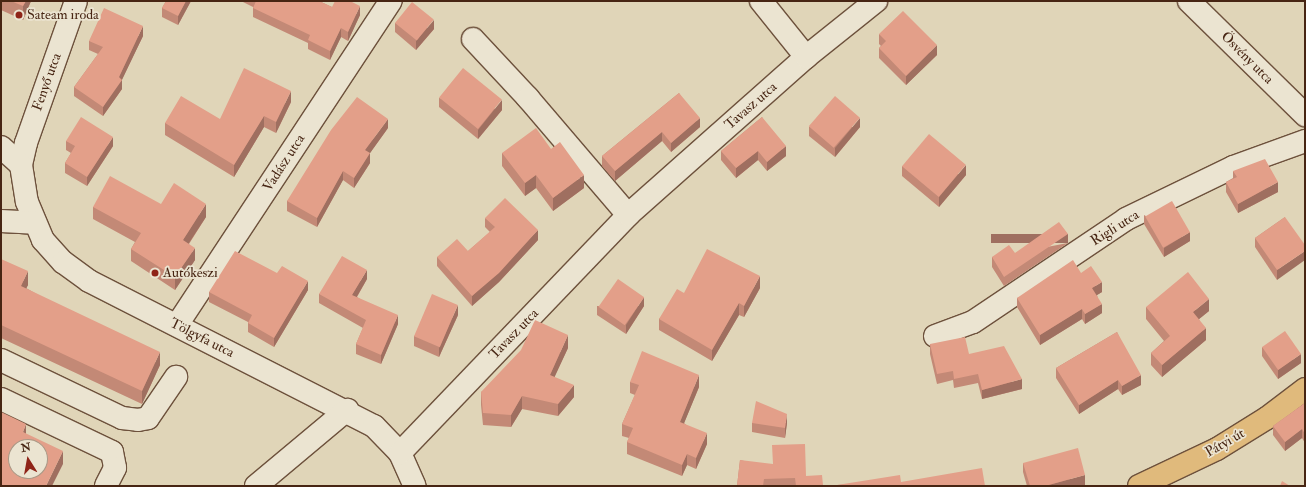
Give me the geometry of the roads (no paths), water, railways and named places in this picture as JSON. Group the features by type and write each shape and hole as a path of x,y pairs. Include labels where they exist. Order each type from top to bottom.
{"main road":[{"name":"Pátyi út","path":"1139,486 1217,449 1267,418 1305,389"}],"street":[{"name":"Fenyő utca","path":"21,165 26,143 76,1"},
{"name":"Vadász utca","path":"177,325 391,1"},
{"path":"761,1 806,57"},
{"name":"Tavasz utca","path":"400,453 628,215 806,57 876,1"},
{"name":"Ösvény utca","path":"1189,1 1305,115"},
{"path":"473,39 528,98 628,215"},
{"name":"Rigli utca","path":"935,336 973,322 1126,220 1233,167 1305,141"},
{"path":"1,147 21,165"},
{"name":"Tölgyfa utca","path":"21,165 23,184 34,223 48,246 71,269 89,281 347,410 374,426 400,453 415,486"},
{"path":"1,221 34,223"},
{"path":"1,360 122,418 138,420 148,418 176,376"},
{"path":"1,399 112,452 115,468 106,486"},
{"path":"256,486 347,410"}],"place":[{"name":"Sateam iroda","path":"19,15"},
{"name":"Autókeszi","path":"155,273"}]}
